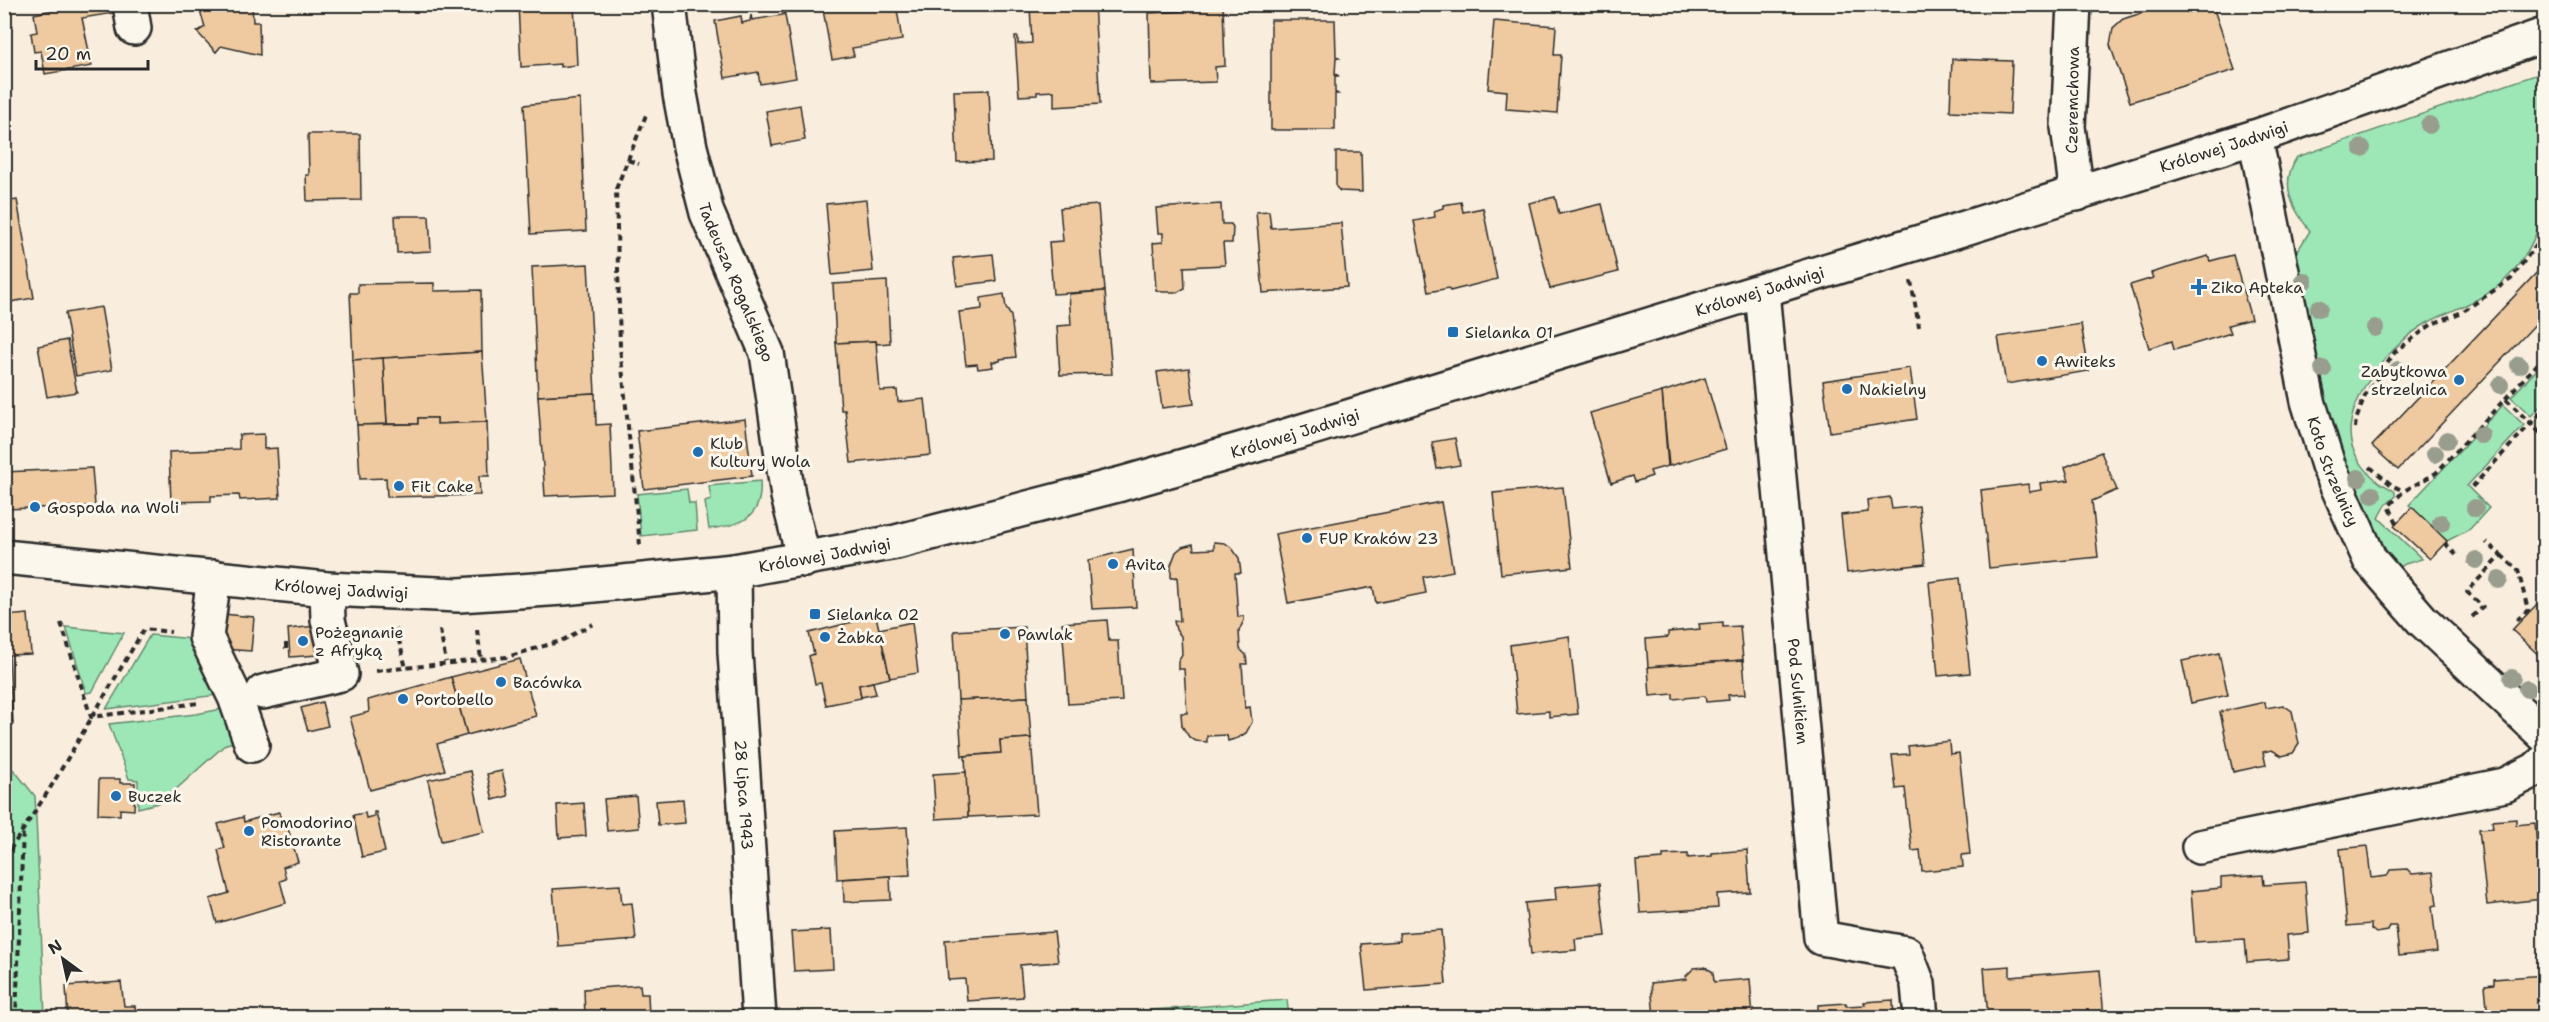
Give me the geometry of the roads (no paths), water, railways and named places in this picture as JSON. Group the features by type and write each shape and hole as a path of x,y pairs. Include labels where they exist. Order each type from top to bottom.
{"street":[{"name":"Tadeusza Rogalskiego","path":"669,4 680,94 690,147 707,213 766,353 788,496 804,560"},
{"name":"Czeremchowa","path":"2074,4 2068,127 2072,172 2077,194"},
{"name":"Królowej Jadwigi","path":"4,558 327,589 459,596 734,571 896,543 1121,484 2077,194 2255,137 2544,35"},
{"name":"Koło Strzelnicy","path":"2255,137 2308,401 2328,465 2370,560 2404,602 2544,735"},
{"name":"Pod Sulnikiem","path":"1762,291 1821,938 1906,953 1918,984 1921,1017"},
{"name":"28 Lipca 1943","path":"734,571 735,652 759,1017"},
{"path":"214,577 206,637 249,694 252,745"},
{"path":"249,694 341,674 328,620 327,589"},
{"path":"2199,847 2505,785 2535,770 2544,762"}],"place":[{"name":"Ziko Apteka","path":"2199,287"},
{"name":"Sielanka 01","path":"1453,332"},
{"name":"Awiteks","path":"2042,361"},
{"name":"Zabytkowa strzelnica","path":"2459,380"},
{"name":"Nakielny","path":"1847,389"},
{"name":"Klub Kultury Wola","path":"698,452"},
{"name":"Fit Cake","path":"399,486"},
{"name":"Gospoda na Woli","path":"35,507"},
{"name":"FUP Kraków 23","path":"1307,538"},
{"name":"Avita","path":"1113,564"},
{"name":"Sielanka 02","path":"815,614"},
{"name":"Pawlak","path":"1005,634"},
{"name":"Żabka","path":"825,637"},
{"name":"Pożegnanie z Afryką","path":"303,641"},
{"name":"Bacówka","path":"501,682"},
{"name":"Portobello","path":"403,699"},
{"name":"Buczek","path":"116,796"},
{"name":"Pomodorino Ristorante","path":"249,831"}]}
